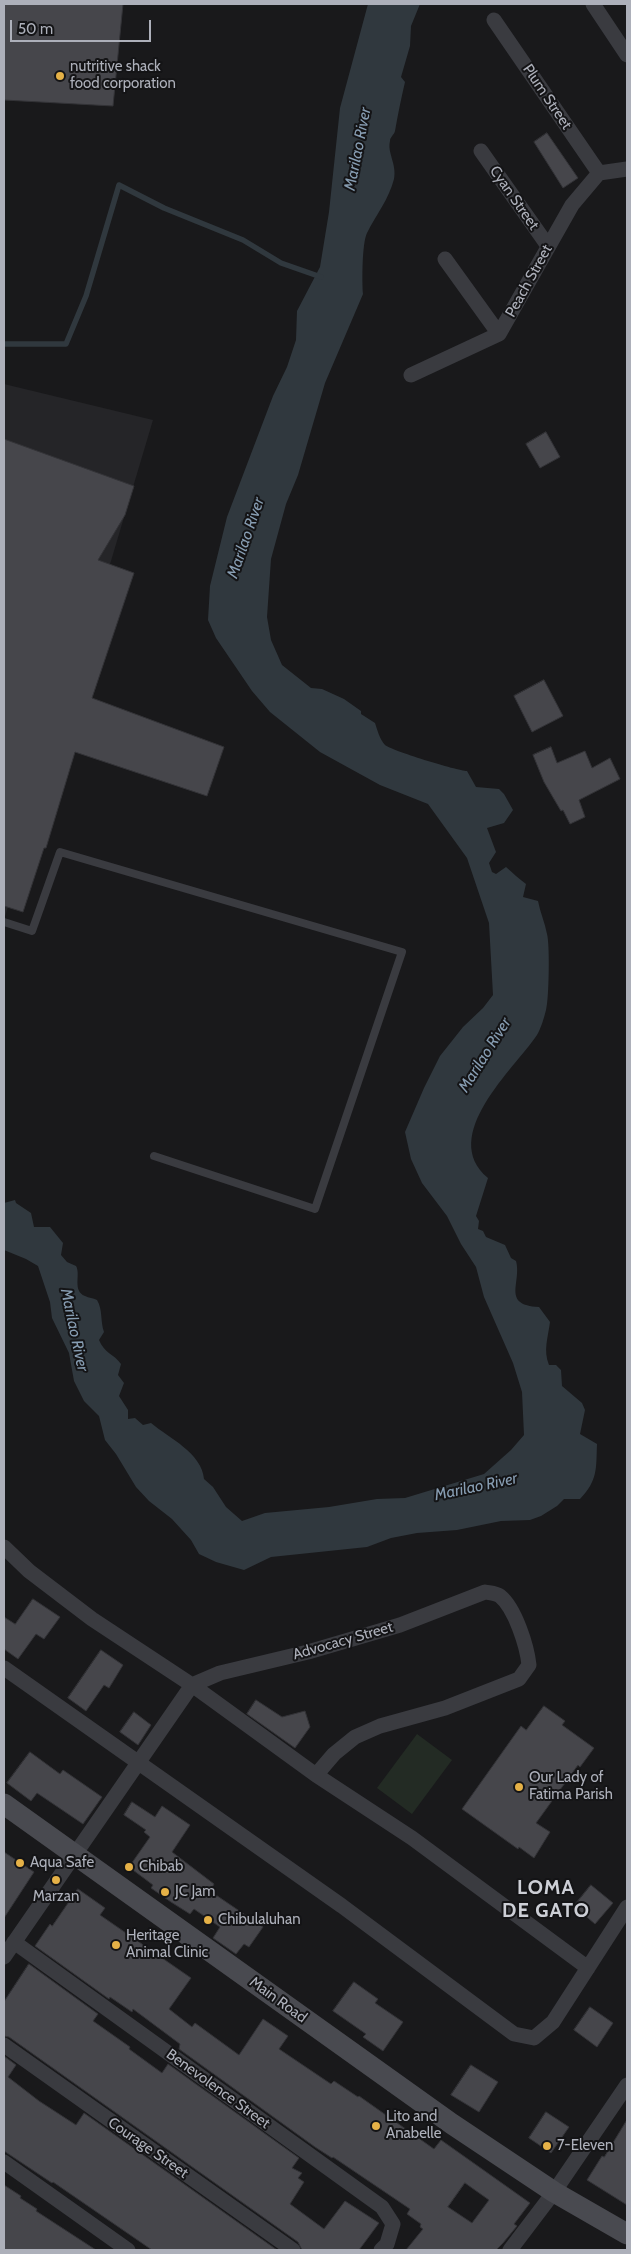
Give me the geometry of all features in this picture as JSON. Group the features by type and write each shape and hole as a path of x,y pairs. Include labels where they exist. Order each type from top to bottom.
{"main road":[{"name":"Main Road","path":"4,1804 452,2124 554,2192 627,2234"}],"street":[{"path":"593,4 627,55"},
{"name":"Plum Street","path":"494,20 599,173"},
{"name":"Cyan Street","path":"481,151 548,246"},
{"path":"599,173 627,169"},
{"name":"Peach Street","path":"412,375 499,334 572,205 599,173"},
{"path":"445,259 499,334"},
{"path":"4,1547 29,1571 92,1619 192,1686 316,1775 412,1838 588,1968"},
{"name":"Advocacy Street","path":"192,1686 220,1673 308,1652 400,1625 485,1592 498,1594 508,1604 528,1650 529,1665 519,1679 445,1708 380,1726 355,1737 334,1754 316,1775"},
{"path":"4,1668 342,1906 514,2034 534,2038 554,2022 627,1907"},
{"path":"4,1957 192,1686"},
{"name":"Benevolence Street","path":"14,1942 382,2207 393,2224 387,2244 381,2250"},
{"name":"Courage Street","path":"4,2045 293,2250"},
{"path":"510,2250 625,2092"},
{"path":"4,2162 128,2250"}],"lane":[{"path":"4,922 32,931 60,852 402,952 315,1209 154,1156"}],"shaded area":[{"path":"4,384 153,420 4,920"},
{"path":"417,1734 452,1760 412,1814 377,1788"}],"water":[{"name":"Marilao River","path":"368,4 420,4 411,26 410,46 401,77 405,82 395,131 389,145 395,174 386,200 365,238 363,294 325,383 298,475 286,504 271,559 267,617 271,640 282,665 311,688 322,689 344,699 361,711 361,714 375,723 385,745 390,748 438,764 467,771 476,787 499,789 513,810 504,823 487,828 496,852 489,863 492,872 496,874 506,867 526,884 523,897 538,901 548,940 548,995 545,1013 537,1035 498,1084 475,1123 471,1143 475,1161 488,1178 476,1216 479,1221 478,1229 483,1231 486,1237 505,1245 511,1258 516,1261 516,1292 520,1302 539,1307 550,1322 546,1344 547,1360 549,1365 556,1365 561,1370 562,1386 582,1403 585,1410 580,1434 597,1444 596,1467 590,1486 580,1499 564,1499 541,1516 530,1520 501,1521 457,1530 417,1533 391,1538 367,1547 271,1557 244,1570 216,1562 199,1554 191,1540 172,1519 149,1501 136,1487 105,1440 99,1416 84,1401 74,1381 69,1353 52,1318 50,1302 38,1266 4,1250 4,1203 15,1200 16,1203 31,1213 34,1227 50,1227 63,1243 61,1255 67,1262 76,1266 78,1286 81,1294 97,1300 104,1332 99,1340 106,1351 121,1364 118,1375 124,1383 119,1396 128,1410 128,1419 135,1418 143,1425 151,1423 191,1454 202,1470 204,1479 213,1487 226,1507 242,1521 265,1513 329,1507 377,1499 405,1498 484,1474 511,1450 524,1435 522,1392 513,1363 484,1297 476,1267 461,1244 447,1216 422,1183 411,1159 405,1132 440,1056 463,1027 483,1008 493,995 489,923 467,858 428,804 380,785 320,752 270,712 252,691 216,638 208,620 210,586 227,517 273,396 287,367 296,340 297,311 320,267 329,212 340,108"}],"building":[{"name":"nutritive shack food corporation","path":"4,4 123,4 113,106 4,100"},
{"path":"547,133 578,178 563,188 534,142"},
{"path":"546,432 560,457 540,468 526,444"},
{"path":"4,439 134,486 125,515 98,560 134,573 92,698 224,747 207,796 75,752 46,848 44,848 23,912 4,906"},
{"path":"544,680 563,716 532,732 514,696"},
{"path":"551,747 557,763 585,751 592,768 610,758 620,779 579,800 585,817 570,824 544,782 533,755"},
{"path":"33,1599 60,1617 44,1639 36,1634 18,1659 4,1649 4,1617 15,1624"},
{"path":"101,1650 123,1665 109,1688 104,1685 86,1711 68,1698"},
{"path":"256,1700 282,1717 305,1711 310,1727 295,1748 247,1714"},
{"name":"Our Lady of Fatima Parish","path":"544,1706 565,1721 562,1725 594,1748 580,1767 578,1765 536,1823 550,1832 534,1858 519,1847 518,1849 462,1809 521,1726 526,1730"},
{"path":"134,1712 151,1725 138,1745 120,1732"},
{"path":"30,1752 60,1774 63,1770 102,1797 83,1824 37,1793 31,1801 7,1783"},
{"path":"132,1802 155,1817 162,1806 190,1825 172,1852 214,1884 210,1891 263,1927 249,1947 244,1944 236,1954 213,1938 220,1927 194,1909 190,1914 171,1902 151,1888 153,1885 129,1867 150,1837 144,1832 146,1830 124,1815"},
{"path":"4,1852 34,1872 4,1918"},
{"path":"591,1885 613,1903 595,1924 574,1906"},
{"path":"78,1889 105,1908 100,1915 191,1978 169,2009 192,2027 195,2023 239,2055 263,2019 288,2036 279,2049 331,2084 334,2081 359,2096 434,2149 441,2140 530,2203 514,2224 517,2226 496,2250 406,2250 423,2229 420,2227 421,2224 407,2214 410,2209 315,2147 179,2049 180,2044 133,2009 132,2012 110,1997 109,1999 35,1946 50,1924 52,1926","holes":["465,2183 489,2200 472,2223 448,2207"]},
{"path":"29,1964 98,2014 93,2021 130,2047 129,2049 162,2073 168,2064 299,2158 292,2168 302,2173 298,2178 304,2182 290,2204 324,2229 345,2201 379,2223 359,2250 302,2250 298,2242 9,2037 4,2036 4,2002"},
{"path":"354,1982 378,1999 375,2003 403,2022 383,2051 363,2037 366,2034 333,2011"},
{"path":"590,2007 613,2023 597,2047 574,2030"},
{"path":"4,2056 16,2065 8,2077 39,2101 76,2125 84,2113 277,2250 152,2250 4,2151"},
{"path":"471,2065 498,2082 479,2112 451,2095"},
{"path":"546,2112 569,2127 551,2153 529,2138"},
{"path":"627,2120 627,2205 587,2180"},
{"path":"4,2185 37,2209 36,2211 96,2250 4,2250"}],"waterway":[{"path":"4,344 66,344 86,296 119,185 164,208 243,240 281,263 321,277"}],"place":[{"name":"nutritive shack food corporation","path":"60,76"},
{"name":"Our Lady of Fatima Parish","path":"519,1787"},
{"name":"Aqua Safe","path":"20,1863"},
{"name":"Chibab","path":"129,1867"},
{"name":"Marzan","path":"56,1880"},
{"name":"JC Jam","path":"165,1892"},
{"name":"Chibulaluhan","path":"208,1920"},
{"name":"Heritage Animal Clinic","path":"116,1945"},
{"name":"Lito and Anabelle","path":"376,2126"},
{"name":"7-Eleven","path":"547,2146"}],"district":[{"name":"LOMA DE GATO","path":"546,1900"}]}
